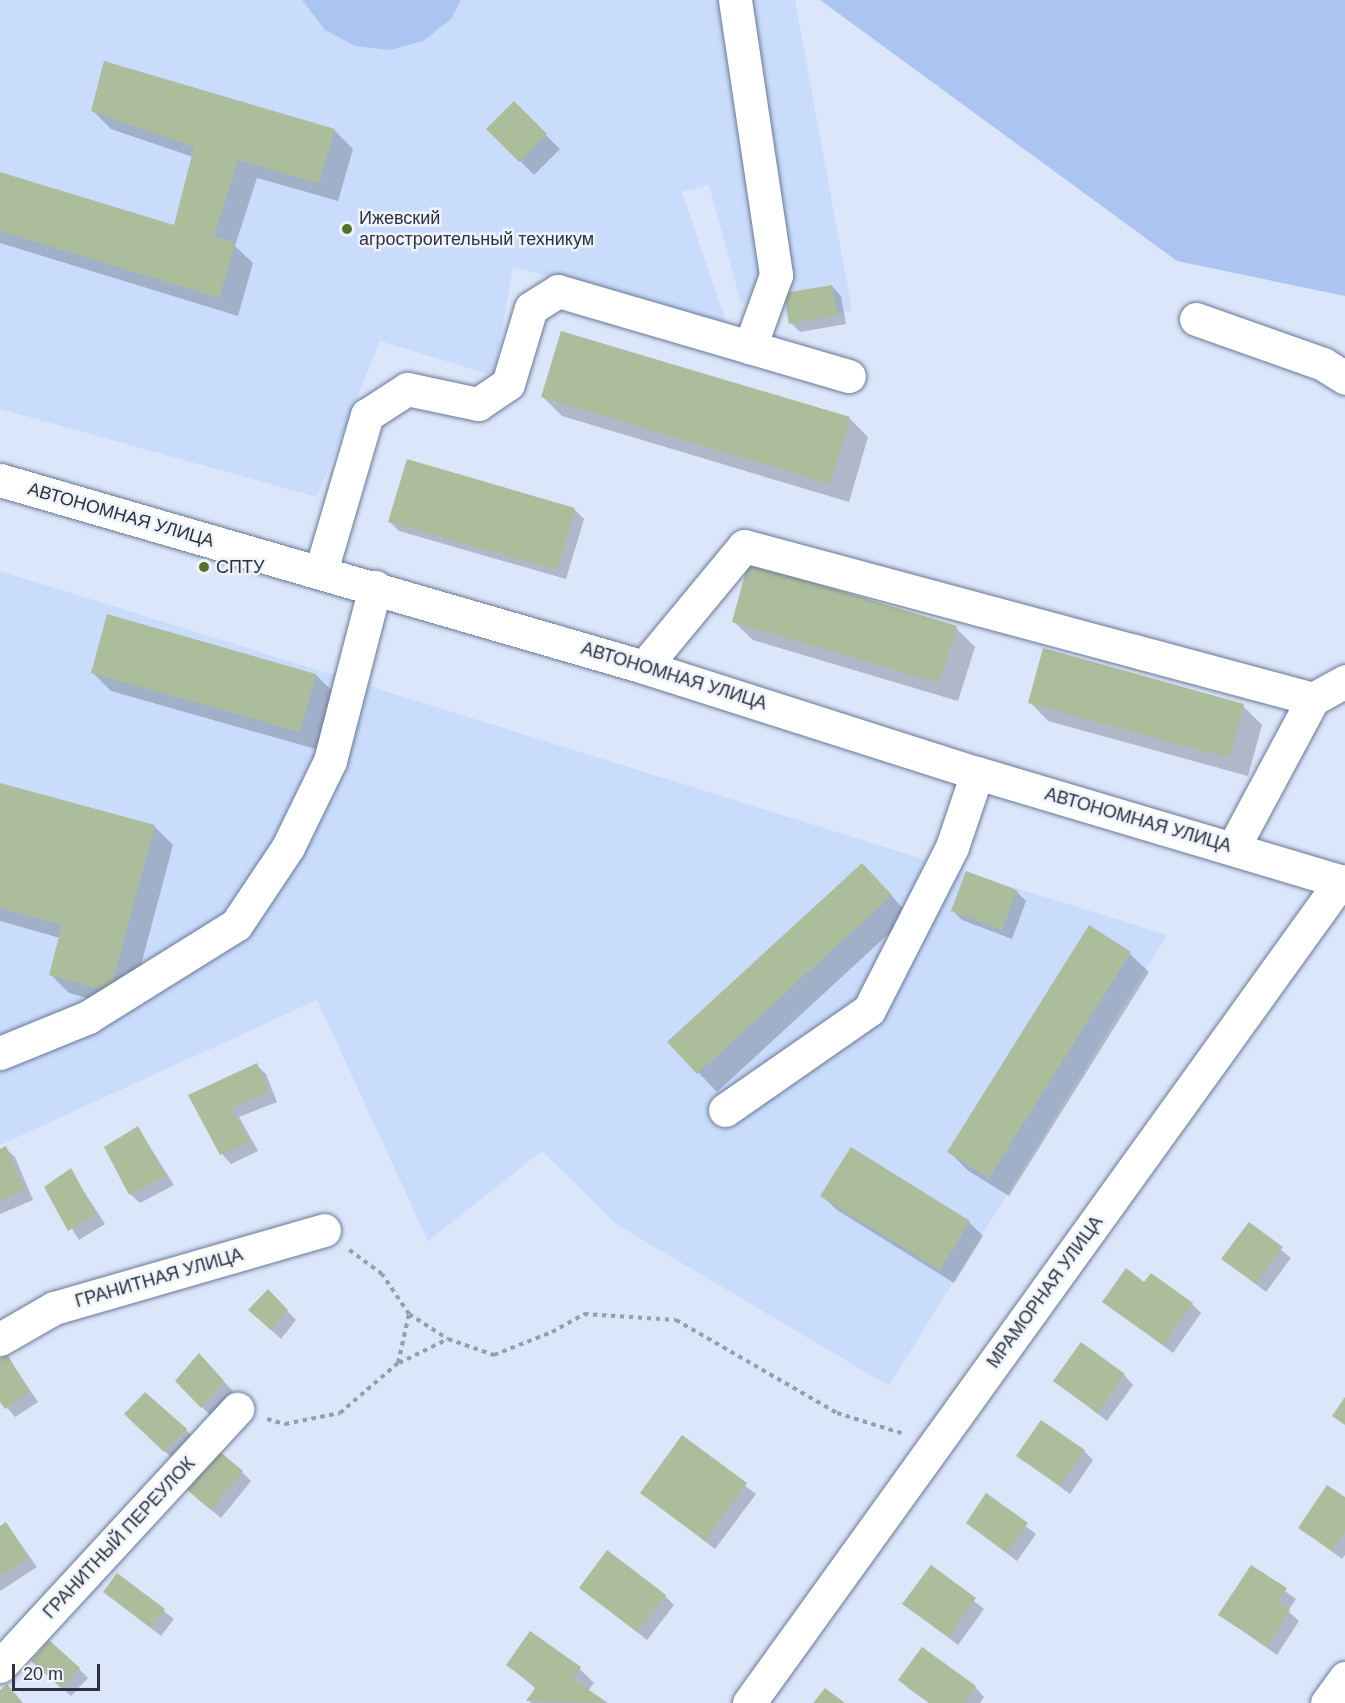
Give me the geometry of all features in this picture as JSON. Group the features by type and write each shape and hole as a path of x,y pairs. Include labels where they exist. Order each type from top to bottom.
{"street":[{"path":"735,0 776,275 750,347"},
{"path":"321,572 367,415 407,389 478,404 508,384 531,308 558,291 849,376"},
{"path":"1196,319 1323,364 1345,378"},
{"name":"АВТОНОМНАЯ УЛИЦА","path":"0,480 375,587 644,667 977,773 1343,882"},
{"path":"644,667 744,546 1313,699"},
{"path":"0,1053 88,1017 236,925 288,847 330,761 375,587"},
{"path":"1233,848 1313,699 1345,681"},
{"path":"725,1110 869,1010 952,847 977,773"},
{"name":"МРАМОРНАЯ УЛИЦА","path":"749,1703 1343,882"},
{"name":"ГРАНИТНАЯ УЛИЦА","path":"0,1339 54,1308 324,1230"},
{"name":"ГРАНИТНЫЙ ПЕРЕУЛОК","path":"1,1664 237,1409"},
{"path":"1327,1703 1345,1678"}],"path":[{"path":"324,1230 382,1274 409,1314 448,1339 494,1355 552,1332 584,1314 676,1320 837,1413 933,1447"},
{"path":"398,1364 409,1314"},
{"path":"237,1409 285,1424 340,1413 398,1364 448,1339"}],"shaded area":[{"name":"Ижевский агростроительный техникум","path":"0,0 795,0 852,311 789,324 782,307 741,303 709,185 682,192 726,322 513,267 494,376 380,341 317,497 0,409"},
{"path":"302,0 461,0 451,19 423,41 390,50 355,46 325,30"},
{"path":"820,0 1345,0 1345,296 1177,261"},
{"path":"0,571 1167,935 889,1386 616,1224 542,1151 428,1241 317,1000 0,1145"}],"building":[{"path":"104,61 335,129 319,183 238,160 214,236 235,243 219,298 0,231 0,172 174,225 194,147 91,111"},
{"path":"514,101 547,134 519,162 486,129"},
{"path":"832,285 838,315 789,324 784,293"},
{"path":"561,331 850,417 830,484 541,397"},
{"path":"407,459 575,508 557,570 388,522"},
{"path":"748,563 957,626 939,683 732,622"},
{"path":"107,614 316,674 300,732 91,673"},
{"path":"1043,648 1244,704 1229,758 1028,703"},
{"path":"0,783 155,825 110,992 49,975 62,925 0,908"},
{"path":"862,863 892,895 697,1074 667,1042"},
{"path":"966,871 1017,890 1002,930 951,911"},
{"path":"1089,925 1131,952 989,1178 947,1152"},
{"path":"257,1063 269,1092 231,1108 250,1142 220,1155 188,1095"},
{"path":"138,1126 166,1176 129,1195 104,1147"},
{"path":"6,1146 25,1190 0,1201 0,1149"},
{"path":"851,1147 970,1221 940,1270 820,1196"},
{"path":"71,1168 96,1214 68,1231 44,1187"},
{"path":"1249,1222 1283,1247 1256,1284 1221,1259"},
{"path":"1126,1268 1144,1282 1151,1273 1193,1303 1163,1345 1102,1302"},
{"path":"268,1289 288,1310 271,1330 248,1310"},
{"path":"1081,1342 1125,1374 1097,1413 1053,1381"},
{"path":"199,1353 224,1381 201,1408 175,1381"},
{"path":"7,1354 30,1392 5,1409 0,1402 0,1359"},
{"path":"145,1392 187,1429 164,1452 124,1414"},
{"path":"1345,1397 1345,1425 1332,1416"},
{"path":"1041,1420 1085,1450 1060,1486 1016,1456"},
{"path":"682,1435 747,1483 705,1541 640,1493"},
{"path":"219,1451 243,1471 211,1510 187,1490"},
{"path":"1327,1485 1345,1497 1345,1532 1332,1551 1298,1528"},
{"path":"986,1493 1028,1523 1007,1553 966,1523"},
{"path":"6,1522 29,1557 0,1576 0,1526"},
{"path":"607,1550 666,1595 637,1632 579,1588"},
{"path":"931,1565 976,1598 948,1637 902,1604"},
{"path":"1251,1565 1287,1588 1278,1602 1290,1610 1267,1647 1218,1615"},
{"path":"117,1573 165,1609 151,1628 103,1592"},
{"path":"530,1631 581,1667 573,1679 608,1703 526,1701 536,1687 506,1665"},
{"path":"49,1640 80,1668 61,1688 31,1661"},
{"path":"922,1647 976,1686 964,1703 930,1703 898,1680"},
{"path":"7,1684 23,1703 0,1703 0,1690"},
{"path":"825,1688 845,1703 813,1703"}],"place":[{"name":"Ижевский агростроительный техникум","path":"347,229"},
{"name":"СПТУ","path":"204,567"}]}
